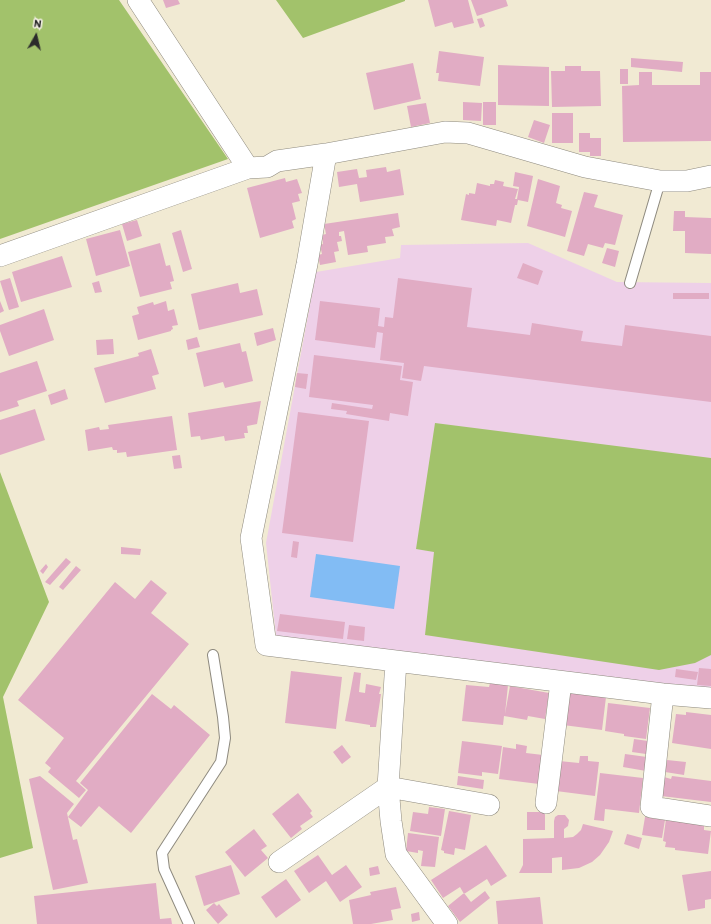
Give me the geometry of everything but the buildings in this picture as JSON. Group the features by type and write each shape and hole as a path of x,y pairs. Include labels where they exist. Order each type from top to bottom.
{"street":[{"path":"138,0 248,168"},
{"path":"0,256 248,168 267,167 277,161 326,154 445,132 468,133 585,167 660,181 687,181 711,176"},
{"path":"326,154 307,264 251,538 266,645 561,682 711,698"},
{"path":"396,661 388,787 396,854 447,924"},
{"path":"546,803 561,682"},
{"path":"663,694 651,807 711,816"},
{"path":"279,862 388,787 489,805"}],"lane":[{"path":"630,283 660,181"},
{"path":"189,924 164,869 162,853 221,762 225,738 213,655"}],"shaded area":[{"path":"528,243 617,282 711,283 711,691 276,636 266,543 316,272 400,258 401,245"}],"green space":[{"path":"0,0 119,0 228,159 0,239"},
{"path":"276,0 405,0 405,1 303,38"},
{"path":"435,423 711,458 711,655 695,663 659,670 425,635 434,552 416,549"},
{"path":"0,472 49,602 3,697 33,848 0,858"}],"water":[{"path":"316,554 400,566 394,609 310,597"}]}
